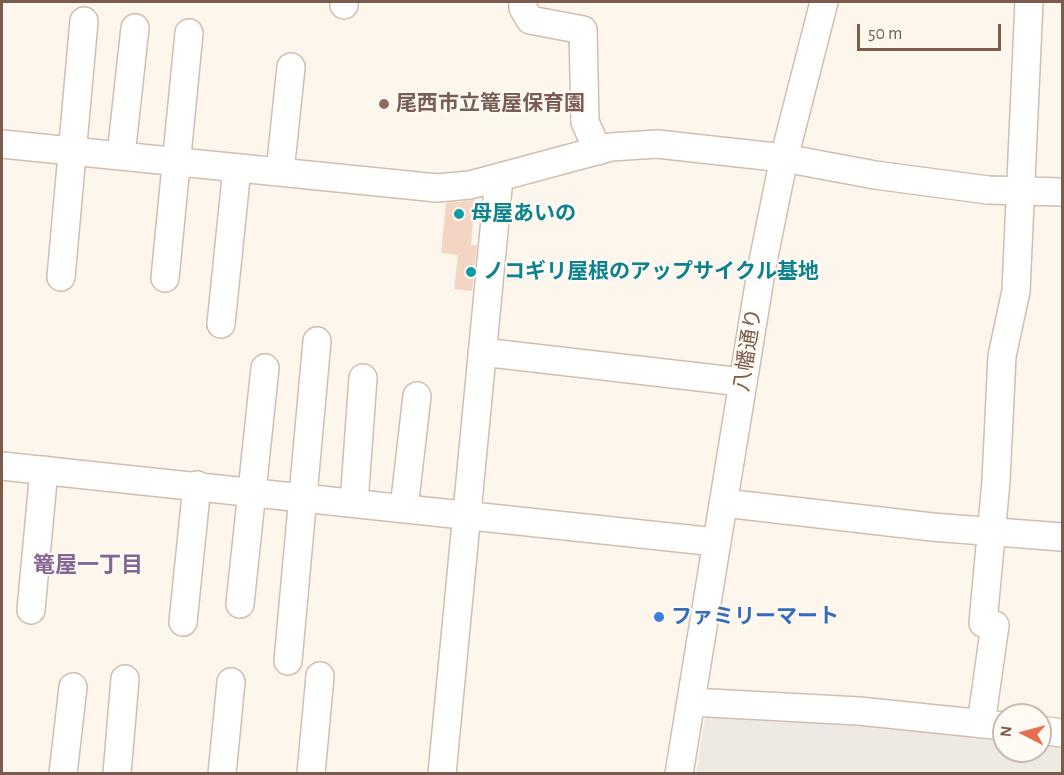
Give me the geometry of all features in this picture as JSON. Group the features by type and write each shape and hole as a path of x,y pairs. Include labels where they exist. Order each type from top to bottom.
{"street":[{"path":"524,2 523,8 530,20 583,30 585,122 598,151"},
{"name":"八幡通り","path":"679,774 762,266 784,158 824,2"},
{"path":"993,703 995,625 983,623 1002,356 1016,291 1029,2"},
{"path":"61,277 84,21"},
{"path":"121,155 135,28"},
{"path":"165,278 189,33"},
{"path":"280,172 291,67"},
{"path":"2,144 437,188 470,185 611,147 657,144 784,158 875,175 988,190 1062,192"},
{"path":"221,324 237,168"},
{"path":"442,774 499,178"},
{"path":"288,661 317,340"},
{"path":"482,352 742,382"},
{"path":"240,604 250,491 265,368"},
{"path":"354,503 363,378"},
{"path":"404,508 417,396"},
{"path":"2,466 716,542"},
{"path":"30,610 44,470"},
{"path":"183,622 197,485"},
{"path":"724,503 1062,537"},
{"path":"310,774 320,676"},
{"path":"117,774 125,680"},
{"path":"222,774 231,682"},
{"path":"63,774 73,687"},
{"path":"691,702 860,711 992,725"}],"shaded area":[{"path":"707,705 992,735 992,763 1052,763 1052,741 1062,742 1062,773 696,774"}],"building":[{"path":"475,200 471,245 477,245 472,291 454,289 458,255 441,253 446,203"}],"place":[{"name":"尾西市立篭屋保育園","path":"384,104"},
{"name":"母屋あいの","path":"459,214"},
{"name":"ノコギリ屋根のアップサイクル基地","path":"471,272"},
{"name":"ファミリーマート","path":"659,617"}],"district":[{"name":"篭屋一丁目","path":"88,565"}]}
